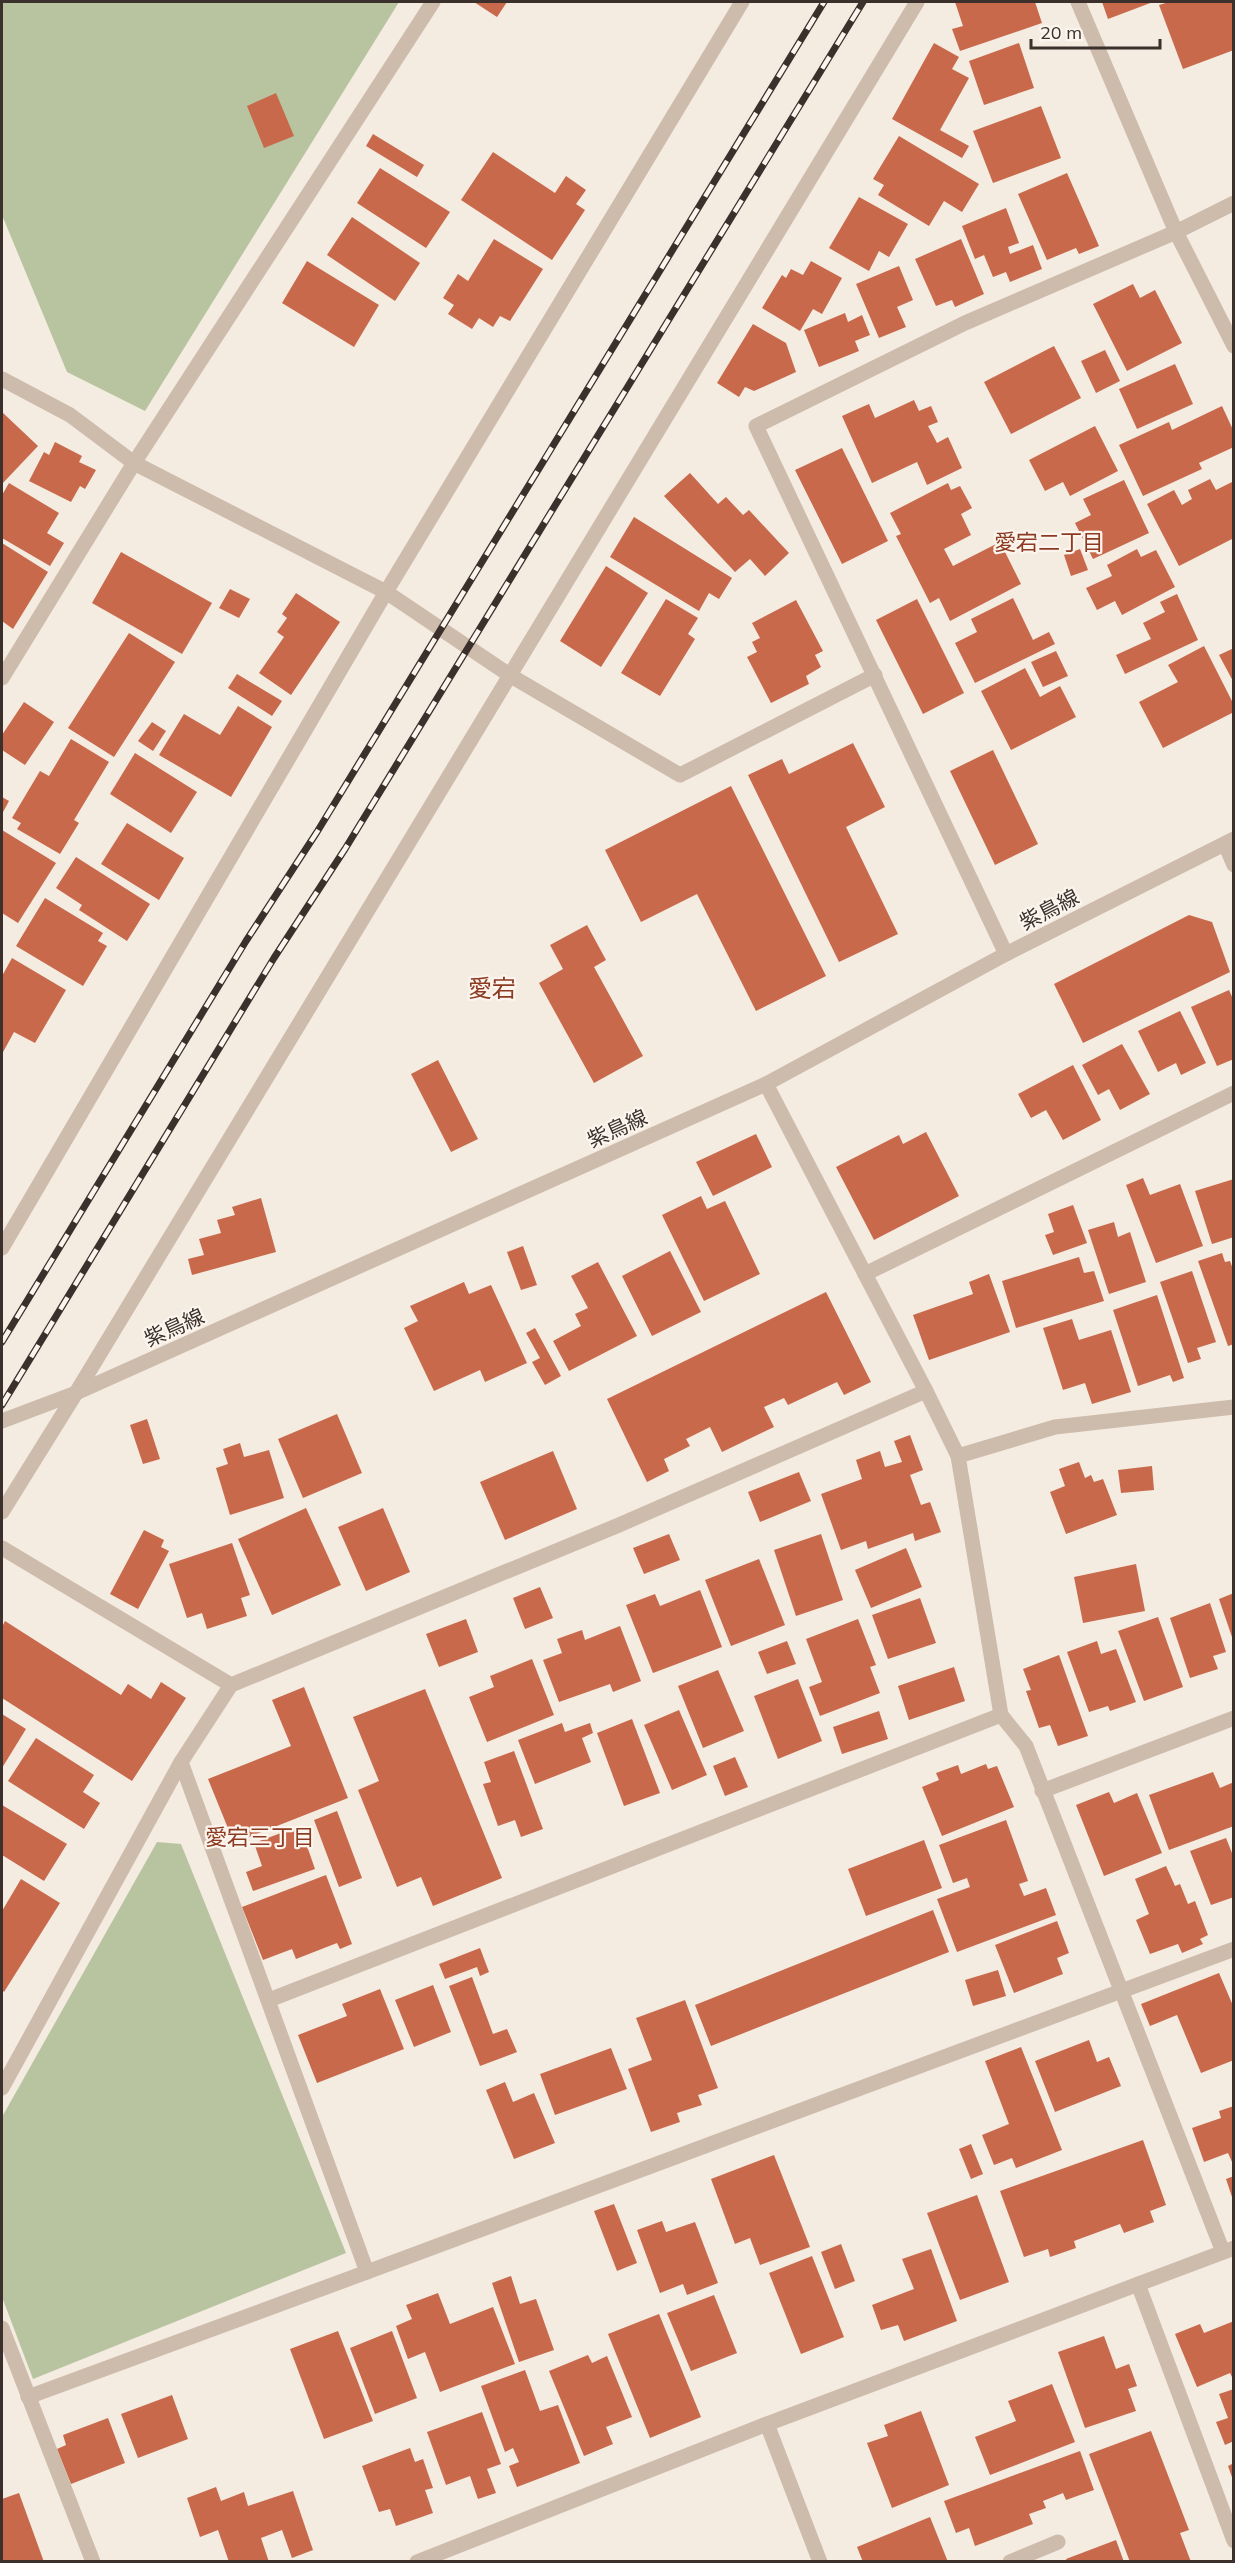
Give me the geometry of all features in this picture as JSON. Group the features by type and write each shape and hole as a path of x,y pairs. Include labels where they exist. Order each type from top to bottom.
{"street":[{"path":"2,678 134,463 433,2"},
{"path":"2,1248 386,591 742,2"},
{"path":"2,1512 511,676 917,2"},
{"path":"1078,2 1176,232 1233,346"},
{"path":"1006,954 756,426 965,322 1176,232 1233,203"},
{"path":"2,379 70,415 134,463 386,591 511,676 680,775 875,675"},
{"path":"1229,842 1233,864"},
{"name":"紫鳥線","path":"2,1421 76,1393 766,1084 1006,954 1229,842"},
{"path":"417,2562 767,2424 1228,2250 1121,1990 1026,1746 1002,1715 958,1456 766,1084"},
{"path":"865,1274 1233,1094"},
{"path":"2,2088 182,1762 231,1685 619,1525 926,1391"},
{"path":"958,1456 1055,1427 1233,1407"},
{"path":"2,1548 231,1685"},
{"path":"269,2000 1002,1715"},
{"path":"1042,1791 1233,1718"},
{"path":"182,1762 367,2272"},
{"path":"28,2397 1233,1949"},
{"path":"1138,2284 1233,2541"},
{"path":"2,2328 93,2562"},
{"path":"767,2424 820,2562"},
{"path":"1010,2562 1058,2542"}],"green space":[{"path":"2,2 399,2 145,411 67,372 2,215"},
{"path":"157,1842 181,1844 346,2253 33,2379 2,2297 2,2117"}],"building":[{"path":"474,2 507,2 497,17"},
{"path":"955,2 1035,2 1042,23 960,51 952,29 963,26"},
{"path":"1102,2 1153,2 1108,19"},
{"path":"1169,2 1234,2 1234,50 1183,69 1159,5"},
{"path":"934,43 959,57 952,69 969,78 940,130 969,146 962,158 892,119"},
{"path":"1019,43 1034,88 984,105 969,61"},
{"path":"276,93 294,136 264,148 247,106"},
{"path":"1041,106 1061,158 993,183 973,131"},
{"path":"373,134 424,165 417,177 366,146"},
{"path":"899,136 979,184 962,212 944,201 929,226 878,195 884,185 873,179"},
{"path":"493,152 555,193 566,176 586,190 576,204 585,210 552,260 461,200"},
{"path":"380,168 450,212 426,248 357,203"},
{"path":"1067,173 1099,246 1079,254 1076,248 1047,260 1018,194"},
{"path":"859,197 908,224 889,257 879,251 869,271 829,248"},
{"path":"1006,208 1019,243 1008,247 1010,254 1033,245 1042,269 1010,282 1006,272 993,277 984,255 975,259 962,226"},
{"path":"352,217 420,263 395,301 327,255"},
{"path":"494,239 543,269 510,321 500,316 493,327 479,318 472,329 448,314 454,305 443,298 458,274 468,281"},
{"path":"961,239 984,294 955,307 952,300 936,306 915,259"},
{"path":"307,261 379,305 354,347 282,303"},
{"path":"811,261 842,278 822,314 813,309 800,331 762,308 782,275 786,278 791,269 803,275"},
{"path":"899,266 913,300 897,307 906,327 879,338 856,284"},
{"path":"1133,284 1140,298 1155,290 1182,343 1127,371 1093,304"},
{"path":"845,313 848,322 862,315 870,335 855,341 859,351 819,367 804,330"},
{"path":"753,324 786,343 796,372 754,391 745,387 739,397 717,383"},
{"path":"1054,346 1081,398 1011,434 984,382"},
{"path":"1105,350 1120,381 1096,393 1081,361"},
{"path":"1175,364 1193,404 1137,429 1119,389"},
{"path":"914,400 919,411 931,406 938,422 928,426 937,443 948,437 962,468 927,485 917,462 872,483 842,416 869,404 875,418"},
{"path":"1222,406 1234,432 1234,447 1199,463 1202,469 1143,496 1119,445 1169,422 1172,430"},
{"path":"2,412 38,446 2,484"},
{"path":"1095,426 1118,471 1070,496 1063,482 1045,491 1029,460"},
{"path":"55,442 82,456 79,462 96,470 85,489 80,486 71,502 29,481 44,452 49,455"},
{"path":"842,448 888,541 842,564 795,470"},
{"path":"690,473 718,504 726,497 743,515 749,510 789,553 765,576 750,559 735,572 664,496"},
{"path":"1210,479 1216,490 1234,481 1234,538 1179,566 1147,504 1174,490 1182,505 1192,499 1188,490"},
{"path":"1124,480 1149,533 1093,559 1075,523 1091,515 1083,499"},
{"path":"9,483 59,513 47,533 64,543 50,566 2,538 2,495"},
{"path":"948,483 951,490 960,486 972,508 961,514 971,535 944,549 953,566 1000,542 1021,584 950,621 939,598 930,603 896,536 901,534 890,513"},
{"path":"634,517 732,578 719,599 709,593 699,611 610,557"},
{"path":"2,543 48,572 13,629 2,621"},
{"path":"1080,549 1088,570 1071,576 1064,555"},
{"path":"1137,549 1141,557 1156,550 1175,587 1122,615 1115,601 1097,610 1086,588 1112,576 1107,565"},
{"path":"121,552 212,603 182,654 92,603"},
{"path":"606,566 648,593 601,667 560,641"},
{"path":"230,589 250,599 239,618 219,608"},
{"path":"296,593 340,622 291,695 259,673 284,637 277,632 287,618 282,614"},
{"path":"1177,594 1198,640 1125,674 1116,655 1151,639 1143,623 1165,612 1160,602"},
{"path":"1013,598 1033,640 1049,632 1055,644 975,683 955,643 977,632 971,619"},
{"path":"666,599 698,618 688,634 695,639 660,696 621,673"},
{"path":"917,599 964,693 923,714 876,620"},
{"path":"796,600 823,651 815,655 821,667 806,676 809,684 771,703 747,657 757,652 752,642 760,638 752,623"},
{"path":"129,633 175,662 114,757 68,728"},
{"path":"1204,646 1234,705 1234,712 1163,748 1139,702 1178,682 1168,665"},
{"path":"1234,648 1234,683 1219,655"},
{"path":"1056,651 1068,676 1043,687 1031,662"},
{"path":"1025,668 1040,697 1060,686 1076,717 1011,750 981,691"},
{"path":"237,674 282,701 272,716 228,688"},
{"path":"24,702 54,722 25,765 2,750 2,735"},
{"path":"238,706 272,727 231,797 159,755 184,714 220,735"},
{"path":"152,722 166,731 153,751 138,741"},
{"path":"71,739 109,762 74,820 79,823 60,854 17,829 21,823 12,818 40,771 49,776"},
{"path":"853,743 885,807 846,827 898,934 839,962 748,775 782,759 789,774"},
{"path":"993,750 1038,844 995,865 950,771"},
{"path":"135,753 197,792 171,833 110,794"},
{"path":"731,786 826,976 756,1011 697,894 641,922 605,850"},
{"path":"2,797 9,801 2,814"},
{"path":"127,823 184,858 159,900 101,864"},
{"path":"2,830 56,863 18,923 2,913"},
{"path":"76,857 150,904 127,941 79,910 82,905 56,888"},
{"path":"45,898 103,933 98,941 107,946 83,986 16,946"},
{"path":"1189,915 1212,922 1230,972 1083,1043 1054,984"},
{"path":"587,925 606,960 594,967 643,1056 594,1083 539,983 563,969 550,945"},
{"path":"12,958 66,990 35,1043 14,1032 2,1054 2,976"},
{"path":"1229,990 1234,1001 1234,1059 1217,1066 1191,1007"},
{"path":"1180,1011 1206,1063 1181,1075 1176,1063 1158,1072 1138,1031"},
{"path":"1122,1044 1150,1094 1120,1110 1109,1089 1098,1095 1082,1065"},
{"path":"438,1060 478,1139 451,1152 411,1074"},
{"path":"1073,1065 1101,1120 1063,1140 1046,1110 1031,1118 1018,1094"},
{"path":"926,1132 959,1196 874,1240 836,1167 899,1135 903,1144"},
{"path":"756,1134 772,1167 713,1196 696,1162"},
{"path":"1143,1178 1150,1195 1180,1184 1203,1246 1156,1263 1126,1185"},
{"path":"1234,1179 1234,1237 1212,1244 1195,1191"},
{"path":"701,1196 707,1209 725,1201 760,1274 704,1301 662,1215"},
{"path":"261,1198 276,1252 192,1275 188,1259 204,1255 199,1239 221,1233 217,1220 235,1215 232,1207"},
{"path":"1073,1205 1087,1243 1053,1255 1045,1235 1054,1232 1048,1214"},
{"path":"1114,1222 1118,1237 1130,1232 1146,1282 1109,1294 1088,1230"},
{"path":"523,1246 537,1285 521,1290 507,1252"},
{"path":"670,1251 701,1312 652,1336 622,1276"},
{"path":"1222,1253 1225,1262 1230,1261 1234,1272 1234,1344 1228,1346 1198,1261"},
{"path":"1079,1257 1084,1273 1094,1271 1104,1301 1016,1328 1002,1281"},
{"path":"598,1262 637,1336 569,1371 553,1341 581,1326 575,1314 588,1308 571,1276"},
{"path":"1192,1271 1216,1342 1197,1348 1201,1359 1188,1363 1160,1282"},
{"path":"989,1274 1010,1332 929,1360 913,1315 973,1294 969,1282"},
{"path":"464,1282 469,1294 491,1285 527,1363 485,1382 480,1370 434,1391 404,1328 418,1321 410,1306"},
{"path":"826,1292 871,1382 844,1395 837,1382 788,1405 784,1398 764,1407 774,1427 722,1452 710,1427 686,1439 690,1446 664,1459 669,1471 647,1482 607,1399"},
{"path":"1157,1295 1184,1378 1173,1382 1170,1375 1138,1386 1113,1310"},
{"path":"1072,1319 1079,1340 1111,1330 1131,1392 1092,1404 1085,1383 1063,1390 1043,1328"},
{"path":"535,1328 561,1376 545,1385 532,1362 540,1358 526,1333"},
{"path":"337,1414 362,1473 303,1498 278,1439"},
{"path":"147,1419 160,1459 143,1464 130,1425"},
{"path":"910,1435 923,1470 910,1475 921,1505 930,1502 941,1532 915,1541 913,1533 868,1549 866,1541 841,1550 821,1494 862,1479 856,1460 880,1451 885,1467 902,1462 894,1441"},
{"path":"240,1443 244,1457 269,1450 284,1498 230,1515 216,1468 228,1464 223,1449"},
{"path":"553,1451 577,1509 505,1540 480,1482"},
{"path":"1079,1462 1085,1478 1091,1475 1094,1482 1103,1479 1117,1515 1066,1534 1050,1492 1065,1486 1059,1469"},
{"path":"1152,1466 1154,1490 1121,1493 1118,1470"},
{"path":"799,1472 811,1501 760,1522 748,1492"},
{"path":"306,1508 341,1585 272,1615 238,1539"},
{"path":"383,1508 410,1572 366,1591 338,1527"},
{"path":"144,1530 164,1540 161,1547 169,1551 138,1609 110,1594"},
{"path":"669,1534 680,1560 644,1574 633,1548"},
{"path":"821,1534 843,1600 796,1616 774,1550"},
{"path":"232,1543 250,1595 241,1598 247,1616 207,1629 202,1613 187,1618 169,1564"},
{"path":"906,1548 922,1587 871,1608 855,1570"},
{"path":"759,1559 785,1625 731,1646 705,1580"},
{"path":"1136,1564 1145,1611 1083,1623 1074,1577"},
{"path":"540,1587 553,1618 525,1629 513,1598"},
{"path":"700,1590 722,1647 653,1673 626,1605 655,1594 660,1606"},
{"path":"1234,1593 1234,1640 1233,1640 1219,1599"},
{"path":"920,1598 936,1643 888,1659 872,1615"},
{"path":"1210,1603 1226,1652 1213,1656 1218,1669 1190,1678 1170,1618"},
{"path":"1158,1617 1183,1687 1144,1701 1118,1631"},
{"path":"466,1619 478,1652 439,1667 426,1634"},
{"path":"858,1619 876,1665 870,1667 880,1693 820,1716 809,1687 822,1682 806,1639"},
{"path":"5,1621 121,1695 128,1684 151,1699 161,1682 186,1698 132,1781 2,1698 2,1627"},
{"path":"620,1626 641,1681 613,1692 610,1684 559,1702 543,1660 562,1653 557,1639 582,1630 585,1640"},
{"path":"787,1641 796,1664 767,1674 758,1652"},
{"path":"1097,1641 1101,1654 1116,1649 1136,1702 1110,1711 1108,1706 1089,1712 1067,1652"},
{"path":"1059,1655 1088,1736 1058,1746 1050,1725 1039,1728 1026,1691 1031,1690 1023,1669"},
{"path":"532,1659 554,1715 487,1742 469,1697 494,1687 490,1676"},
{"path":"954,1667 965,1701 909,1720 898,1686"},
{"path":"718,1670 744,1731 703,1748 678,1686"},
{"path":"798,1679 822,1741 778,1759 754,1696"},
{"path":"304,1687 348,1798 234,1843 208,1779 291,1746 272,1700"},
{"path":"425,1689 502,1878 433,1906 421,1877 397,1887 358,1790 379,1781 353,1717"},
{"path":"679,1710 707,1775 672,1790 644,1725"},
{"path":"879,1711 888,1739 842,1754 833,1727"},
{"path":"2,1714 26,1729 2,1768"},
{"path":"632,1719 660,1793 624,1806 597,1733"},
{"path":"562,1723 565,1732 590,1723 593,1733 582,1738 591,1762 535,1784 518,1740"},
{"path":"36,1738 94,1775 83,1792 100,1803 84,1829 8,1781"},
{"path":"514,1751 543,1829 521,1837 515,1820 498,1826 483,1784 491,1782 484,1762"},
{"path":"735,1757 748,1787 725,1796 713,1766"},
{"path":"986,1764 988,1769 997,1766 1014,1807 942,1836 922,1787 939,1780 936,1773 958,1765 961,1774"},
{"path":"1213,1772 1220,1788 1234,1782 1234,1826 1169,1850 1149,1795"},
{"path":"1109,1792 1114,1803 1137,1793 1162,1853 1104,1876 1076,1805"},
{"path":"2,1805 67,1844 44,1881 2,1855"},
{"path":"337,1811 362,1878 339,1887 314,1820"},
{"path":"1006,1820 1028,1881 1019,1884 1024,1896 1046,1888 1056,1915 957,1952 937,1899 970,1887 967,1878 953,1883 939,1845"},
{"path":"300,1826 315,1869 253,1891 246,1872 262,1866 254,1843"},
{"path":"1226,1838 1234,1858 1234,1897 1211,1905 1190,1851"},
{"path":"924,1840 942,1888 866,1916 848,1869"},
{"path":"1166,1866 1175,1886 1180,1884 1188,1904 1195,1901 1208,1935 1200,1939 1203,1944 1182,1953 1178,1944 1150,1954 1136,1920 1149,1914 1135,1879"},
{"path":"326,1875 352,1944 340,1949 337,1943 296,1959 292,1949 263,1960 242,1907"},
{"path":"21,1879 60,1903 4,1992 2,1990 2,1911"},
{"path":"933,1910 949,1952 711,2046 695,2005"},
{"path":"1057,1921 1069,1953 1057,1958 1063,1974 1014,1993 995,1945"},
{"path":"480,1948 489,1972 480,1976 477,1967 445,1979 439,1964"},
{"path":"998,1970 1006,1996 973,2006 965,1980"},
{"path":"1219,1973 1234,2008 1234,2060 1201,2073 1177,2015 1150,2026 1141,2004"},
{"path":"472,1977 493,2034 507,2029 517,2052 480,2066 449,1986"},
{"path":"433,1985 451,2032 414,2047 395,2000"},
{"path":"380,1989 404,2049 317,2083 298,2035 347,2016 342,2004"},
{"path":"685,2000 718,2088 698,2095 702,2105 677,2113 680,2122 651,2132 628,2069 652,2060 636,2018"},
{"path":"1089,2040 1097,2062 1109,2057 1121,2086 1055,2112 1035,2061"},
{"path":"1021,2047 1062,2150 1016,2168 1012,2158 994,2165 982,2135 1009,2124 985,2061"},
{"path":"611,2048 627,2089 555,2115 540,2074"},
{"path":"505,2082 513,2102 534,2093 555,2143 514,2159 486,2090"},
{"path":"1234,2106 1234,2161 1232,2162 1228,2153 1204,2162 1192,2128 1221,2118 1219,2111"},
{"path":"1143,2140 1166,2205 1150,2211 1154,2222 1124,2233 1120,2224 1074,2241 1076,2248 1050,2257 1048,2249 1024,2257 1000,2191"},
{"path":"971,2144 983,2174 971,2179 959,2149"},
{"path":"774,2155 810,2247 760,2265 750,2238 735,2244 711,2179"},
{"path":"1234,2176 1234,2200 1233,2200 1226,2179"},
{"path":"977,2195 1009,2282 960,2300 927,2213"},
{"path":"614,2204 637,2263 617,2271 594,2211"},
{"path":"662,2221 666,2232 695,2222 718,2283 687,2295 683,2284 660,2293 637,2230"},
{"path":"841,2244 855,2281 835,2289 821,2252"},
{"path":"931,2249 957,2321 904,2341 898,2325 881,2330 872,2305 914,2289 902,2259"},
{"path":"812,2256 844,2337 801,2354 769,2273"},
{"path":"511,2276 520,2304 536,2299 554,2350 519,2362 492,2283"},
{"path":"438,2293 450,2324 493,2307 515,2364 440,2392 425,2352 408,2359 396,2326 412,2319 406,2305"},
{"path":"714,2295 737,2353 691,2371 667,2313"},
{"path":"659,2314 701,2417 650,2438 608,2334"},
{"path":"1234,2321 1234,2381 1230,2373 1197,2387 1175,2334 1200,2324 1204,2333"},
{"path":"338,2331 373,2421 324,2439 290,2349"},
{"path":"392,2331 417,2398 375,2414 350,2348"},
{"path":"1104,2336 1116,2369 1129,2364 1137,2386 1128,2389 1136,2411 1085,2428 1058,2352"},
{"path":"588,2355 592,2363 607,2356 632,2417 606,2427 613,2444 584,2456 549,2371"},
{"path":"525,2370 540,2411 558,2405 580,2463 517,2487 509,2466 519,2462 513,2448 505,2452 481,2386"},
{"path":"1052,2384 1075,2442 990,2475 975,2437 1016,2421 1008,2401"},
{"path":"1234,2389 1234,2441 1225,2445 1216,2422 1228,2418 1219,2394"},
{"path":"172,2395 188,2439 138,2458 121,2414"},
{"path":"921,2411 949,2485 892,2508 867,2443 888,2436 884,2425"},
{"path":"482,2412 501,2464 487,2469 496,2493 478,2499 470,2476 446,2485 427,2432"},
{"path":"108,2418 125,2463 71,2484 57,2449 66,2445 63,2435"},
{"path":"1151,2431 1189,2530 1180,2533 1191,2562 1130,2562 1089,2454"},
{"path":"410,2448 415,2462 423,2459 433,2488 425,2490 433,2513 396,2526 390,2509 379,2512 362,2466"},
{"path":"1080,2451 1094,2490 1066,2500 1063,2493 1043,2501 1046,2508 1029,2514 1033,2524 975,2546 969,2528 956,2533 944,2501"},
{"path":"1234,2463 1234,2480 1233,2480 1228,2466"},
{"path":"216,2487 221,2501 244,2492 248,2506 293,2491 313,2550 292,2558 282,2530 261,2538 269,2562 229,2562 218,2530 200,2537 187,2498"},
{"path":"19,2493 44,2562 2,2562 2,2499"},
{"path":"930,2517 948,2562 863,2562 857,2547"},
{"path":"1116,2540 1124,2562 1067,2562 1066,2559"}],"railway":[{"path":"2,1342 246,941 317,832 824,2"},
{"path":"2,1405 274,958 345,849 863,2"}],"district":[{"name":"愛宕二丁目","path":"1049,542"},
{"name":"愛宕","path":"492,988"},
{"name":"愛宕三丁目","path":"260,1837"}]}
